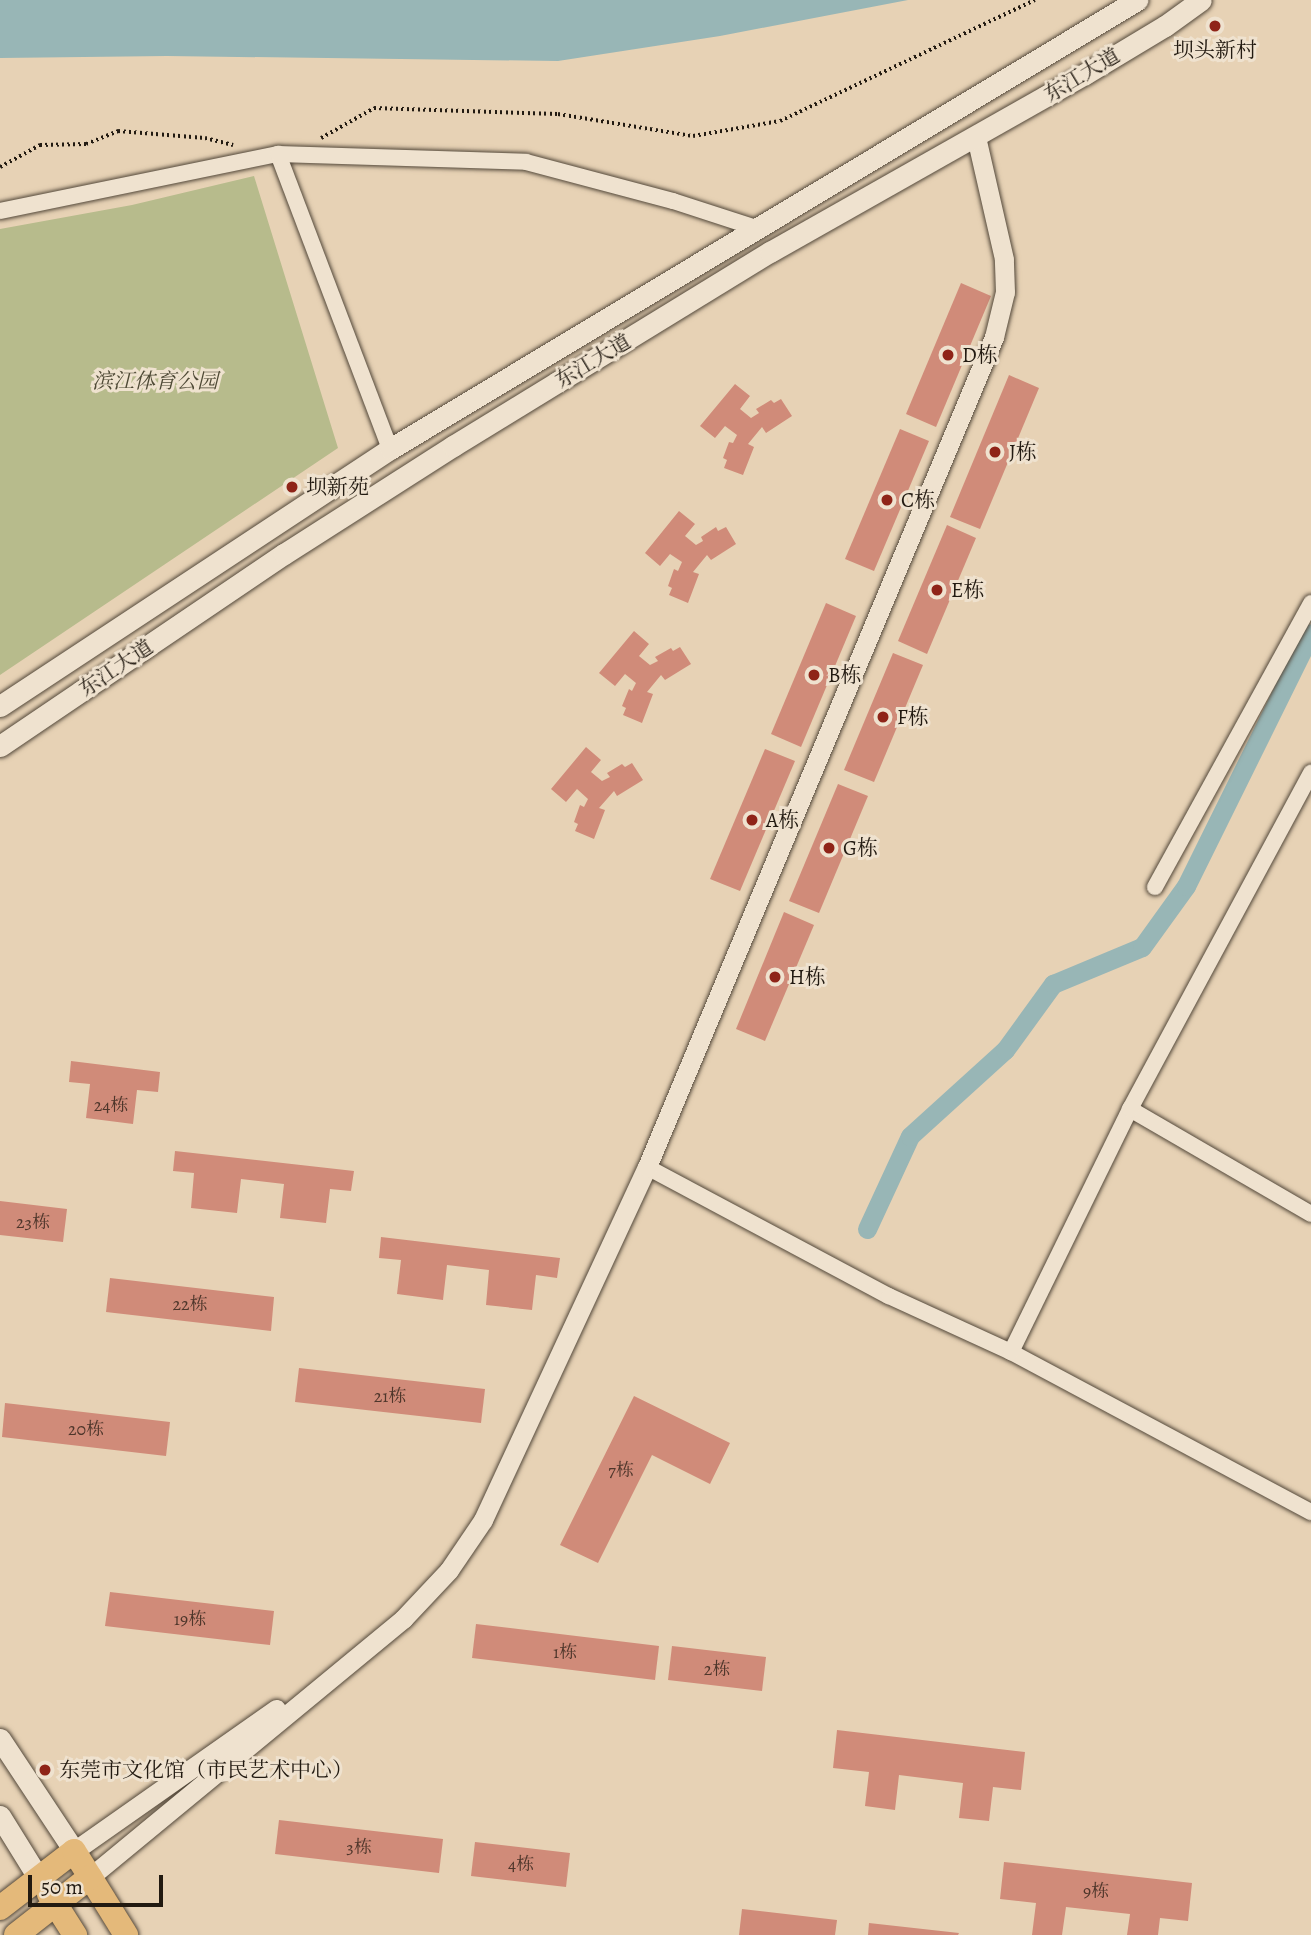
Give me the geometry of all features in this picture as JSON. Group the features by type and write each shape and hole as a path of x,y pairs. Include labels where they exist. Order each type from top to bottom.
{"main road":[{"name":"东江大道","path":"0,706 390,449 756,228 1065,46 1137,0"},
{"name":"东江大道","path":"0,746 284,554 453,446 770,252 976,137 1165,26 1201,0"},
{"path":"0,1739 127,1935"},
{"path":"0,1816 75,1935"},
{"path":"0,1908 74,1851"},
{"path":"16,1935 90,1877"}],"street":[{"path":"90,1877 403,1619 449,1570 483,1520 647,1167 994,337 1005,292 1004,259 976,137"},
{"path":"278,154 390,449"},
{"path":"0,211 278,154 526,162 673,201 756,228"},
{"path":"1155,887 1311,603"},
{"path":"1011,1352 1130,1109 1311,774"},
{"path":"1130,1109 1311,1214"},
{"path":"647,1167 889,1296 1011,1352 1311,1512"},
{"path":"74,1851 403,1619"}],"path":[{"path":"310,138 323,137 374,108 558,114 693,136 779,121 1035,0"},
{"path":"0,167 40,145 86,144 118,131 244,144"}],"green space":[{"name":"滨江体育公园","path":"254,176 338,448 0,675 0,229 132,205"}],"water":[{"path":"0,0 908,0 720,36 558,61 167,56 0,58"}],"building":[{"name":"D栋","path":"961,283 991,296 936,427 906,414"},
{"name":"J栋","path":"1009,375 1039,388 980,529 950,517"},
{"path":"735,384 750,396 740,409 751,418 759,413 756,409 771,400 774,403 781,399 792,416 766,433 762,427 748,444 754,447 743,475 724,468 727,460 723,458 729,442 733,443 737,435 725,426 715,438 700,426"},
{"name":"C栋","path":"900,429 929,441 874,571 845,559"},
{"path":"679,511 695,524 685,536 696,545 703,541 701,537 716,527 718,531 726,527 736,544 711,560 707,555 693,572 699,574 688,603 669,595 672,588 668,586 674,569 678,571 682,562 670,554 660,566 645,553"},
{"name":"E栋","path":"947,525 976,538 927,654 898,641"},
{"name":"B栋","path":"826,603 856,616 801,747 771,734"},
{"path":"634,631 649,644 639,656 650,665 658,661 655,657 671,648 673,651 680,647 691,664 665,680 661,675 647,692 653,694 642,723 623,715 626,708 622,706 629,689 632,691 636,683 625,674 615,686 599,673"},
{"name":"F栋","path":"893,653 923,665 874,782 844,770"},
{"path":"586,747 601,760 591,772 602,781 610,777 607,773 622,764 625,767 632,763 643,780 617,796 614,791 599,808 605,810 594,839 575,831 578,824 574,822 580,805 584,807 588,799 577,789 566,802 551,789"},
{"name":"A栋","path":"765,749 795,761 740,891 710,879"},
{"name":"G栋","path":"838,784 868,796 819,913 789,901"},
{"name":"H栋","path":"784,912 814,925 765,1041 736,1029"},
{"path":"71,1061 160,1072 158,1092 137,1090 133,1124 86,1118 90,1084 69,1082"},
{"path":"175,1151 354,1171 351,1191 330,1189 326,1223 280,1218 284,1184 241,1179 237,1213 191,1208 194,1173 173,1171"},
{"path":"0,1201 67,1209 63,1242 0,1235"},
{"path":"381,1237 560,1258 557,1278 536,1275 532,1310 486,1305 489,1270 447,1265 443,1300 397,1294 401,1260 379,1258"},
{"path":"110,1278 274,1297 271,1331 106,1312"},
{"path":"299,1368 485,1389 481,1423 295,1402"},
{"path":"634,1396 730,1443 710,1484 652,1455 598,1563 560,1545"},
{"path":"5,1403 170,1422 166,1456 2,1437"},
{"path":"110,1592 274,1611 270,1645 105,1626"},
{"path":"476,1624 659,1646 655,1680 472,1658"},
{"path":"672,1646 766,1657 762,1691 668,1680"},
{"path":"837,1730 1025,1752 1021,1790 993,1787 989,1821 959,1818 963,1783 899,1775 895,1810 865,1806 869,1772 833,1768"},
{"path":"279,1820 443,1839 439,1873 275,1854"},
{"path":"475,1842 570,1853 566,1887 471,1876"},
{"path":"1004,1862 1192,1883 1188,1921 1160,1918 1158,1935 1127,1935 1130,1914 1066,1907 1062,1935 1032,1935 1036,1903 1000,1899"},
{"path":"742,1909 837,1920 835,1935 739,1935"},
{"path":"869,1923 959,1933 868,1935"}],"waterway":[{"path":"867,1229 910,1136 1005,1050 1053,984 1142,947 1186,886 1311,633"}],"place":[{"name":"坝头新村","path":"1215,26"},
{"name":"D栋","path":"948,355"},
{"name":"J栋","path":"995,452"},
{"name":"坝新苑","path":"292,487"},
{"name":"C栋","path":"887,500"},
{"name":"E栋","path":"937,590"},
{"name":"B栋","path":"814,675"},
{"name":"F栋","path":"883,717"},
{"name":"A栋","path":"752,820"},
{"name":"G栋","path":"829,848"},
{"name":"H栋","path":"775,977"},
{"name":"东莞市文化馆（市民艺术中心）","path":"45,1770"}]}
